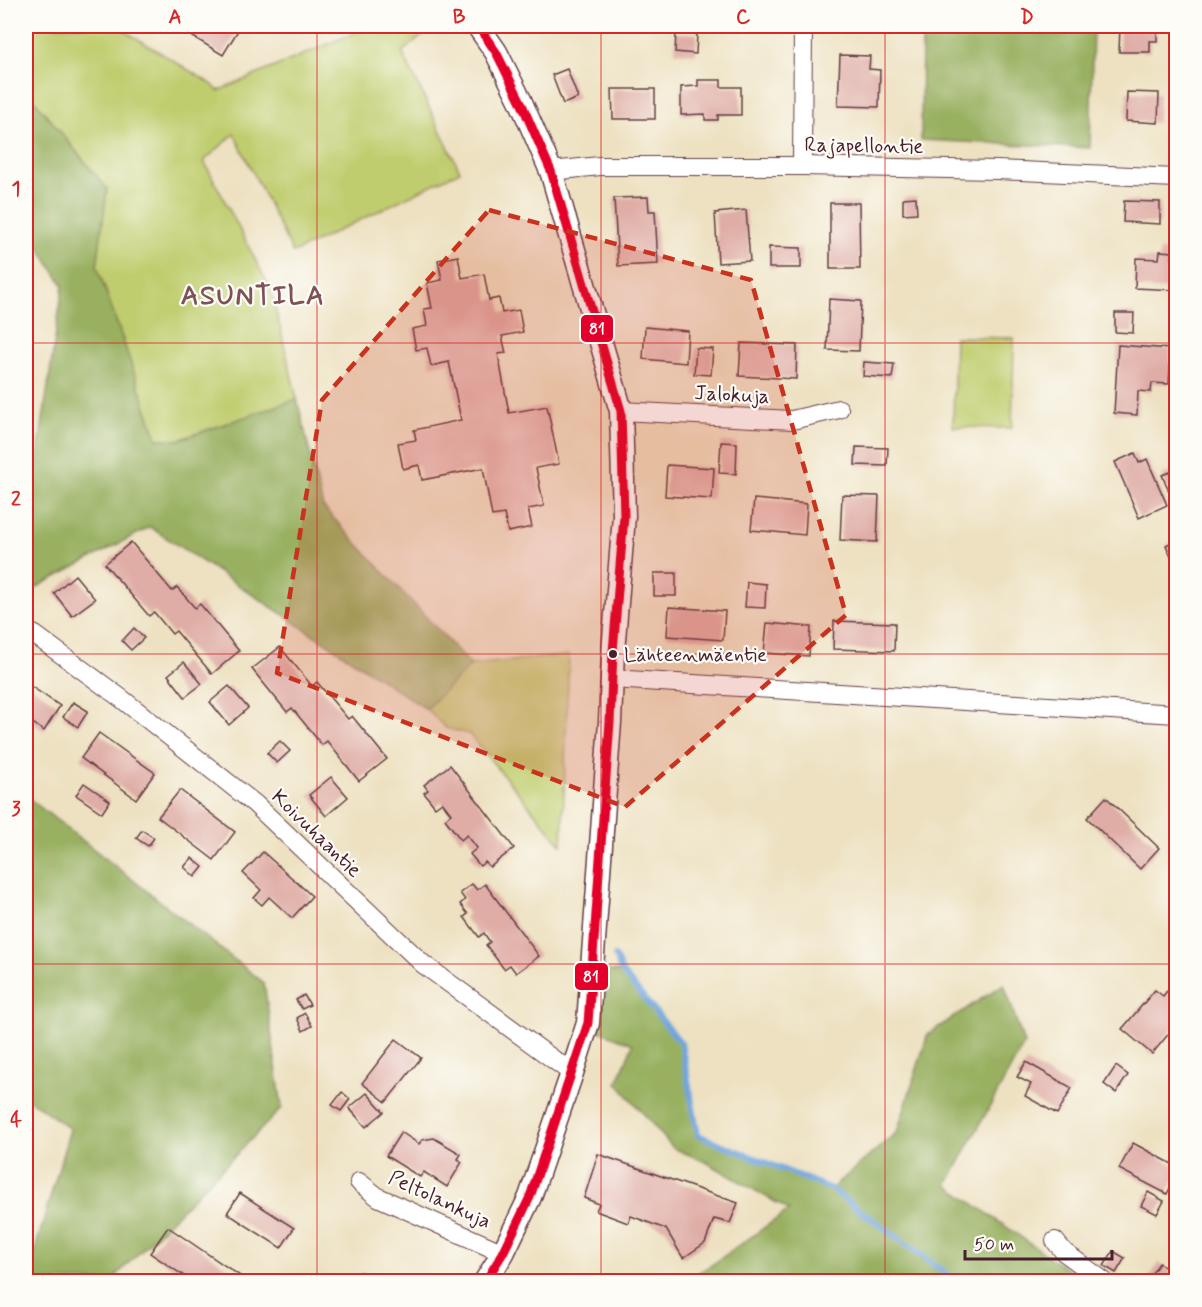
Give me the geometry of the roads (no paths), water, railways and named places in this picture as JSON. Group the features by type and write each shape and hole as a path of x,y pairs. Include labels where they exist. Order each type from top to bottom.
{"street":[{"path":"478,26 496,52 551,171 621,411 624,516 588,1023 530,1197 503,1253 485,1281"},
{"path":"802,166 803,26"},
{"name":"Rajapellontie","path":"551,171 600,166 802,166 1176,177"},
{"name":"Jalokuja","path":"621,411 792,420 839,409"},
{"name":"Koivuhaantie","path":"26,631 35,635 122,699 255,804 423,964 572,1073"},
{"path":"612,679 1176,714"},
{"name":"Peltolankuja","path":"359,1182 378,1197 503,1253"},
{"path":"1055,1241 1064,1252 1105,1281"}],"waterway":[{"path":"615,956 622,972 681,1043 698,1135 831,1189 958,1282"}],"place":[{"name":"Lähteenmäentie","path":"613,654"}],"district":[{"name":"ASUNTILA","path":"253,295"}]}
